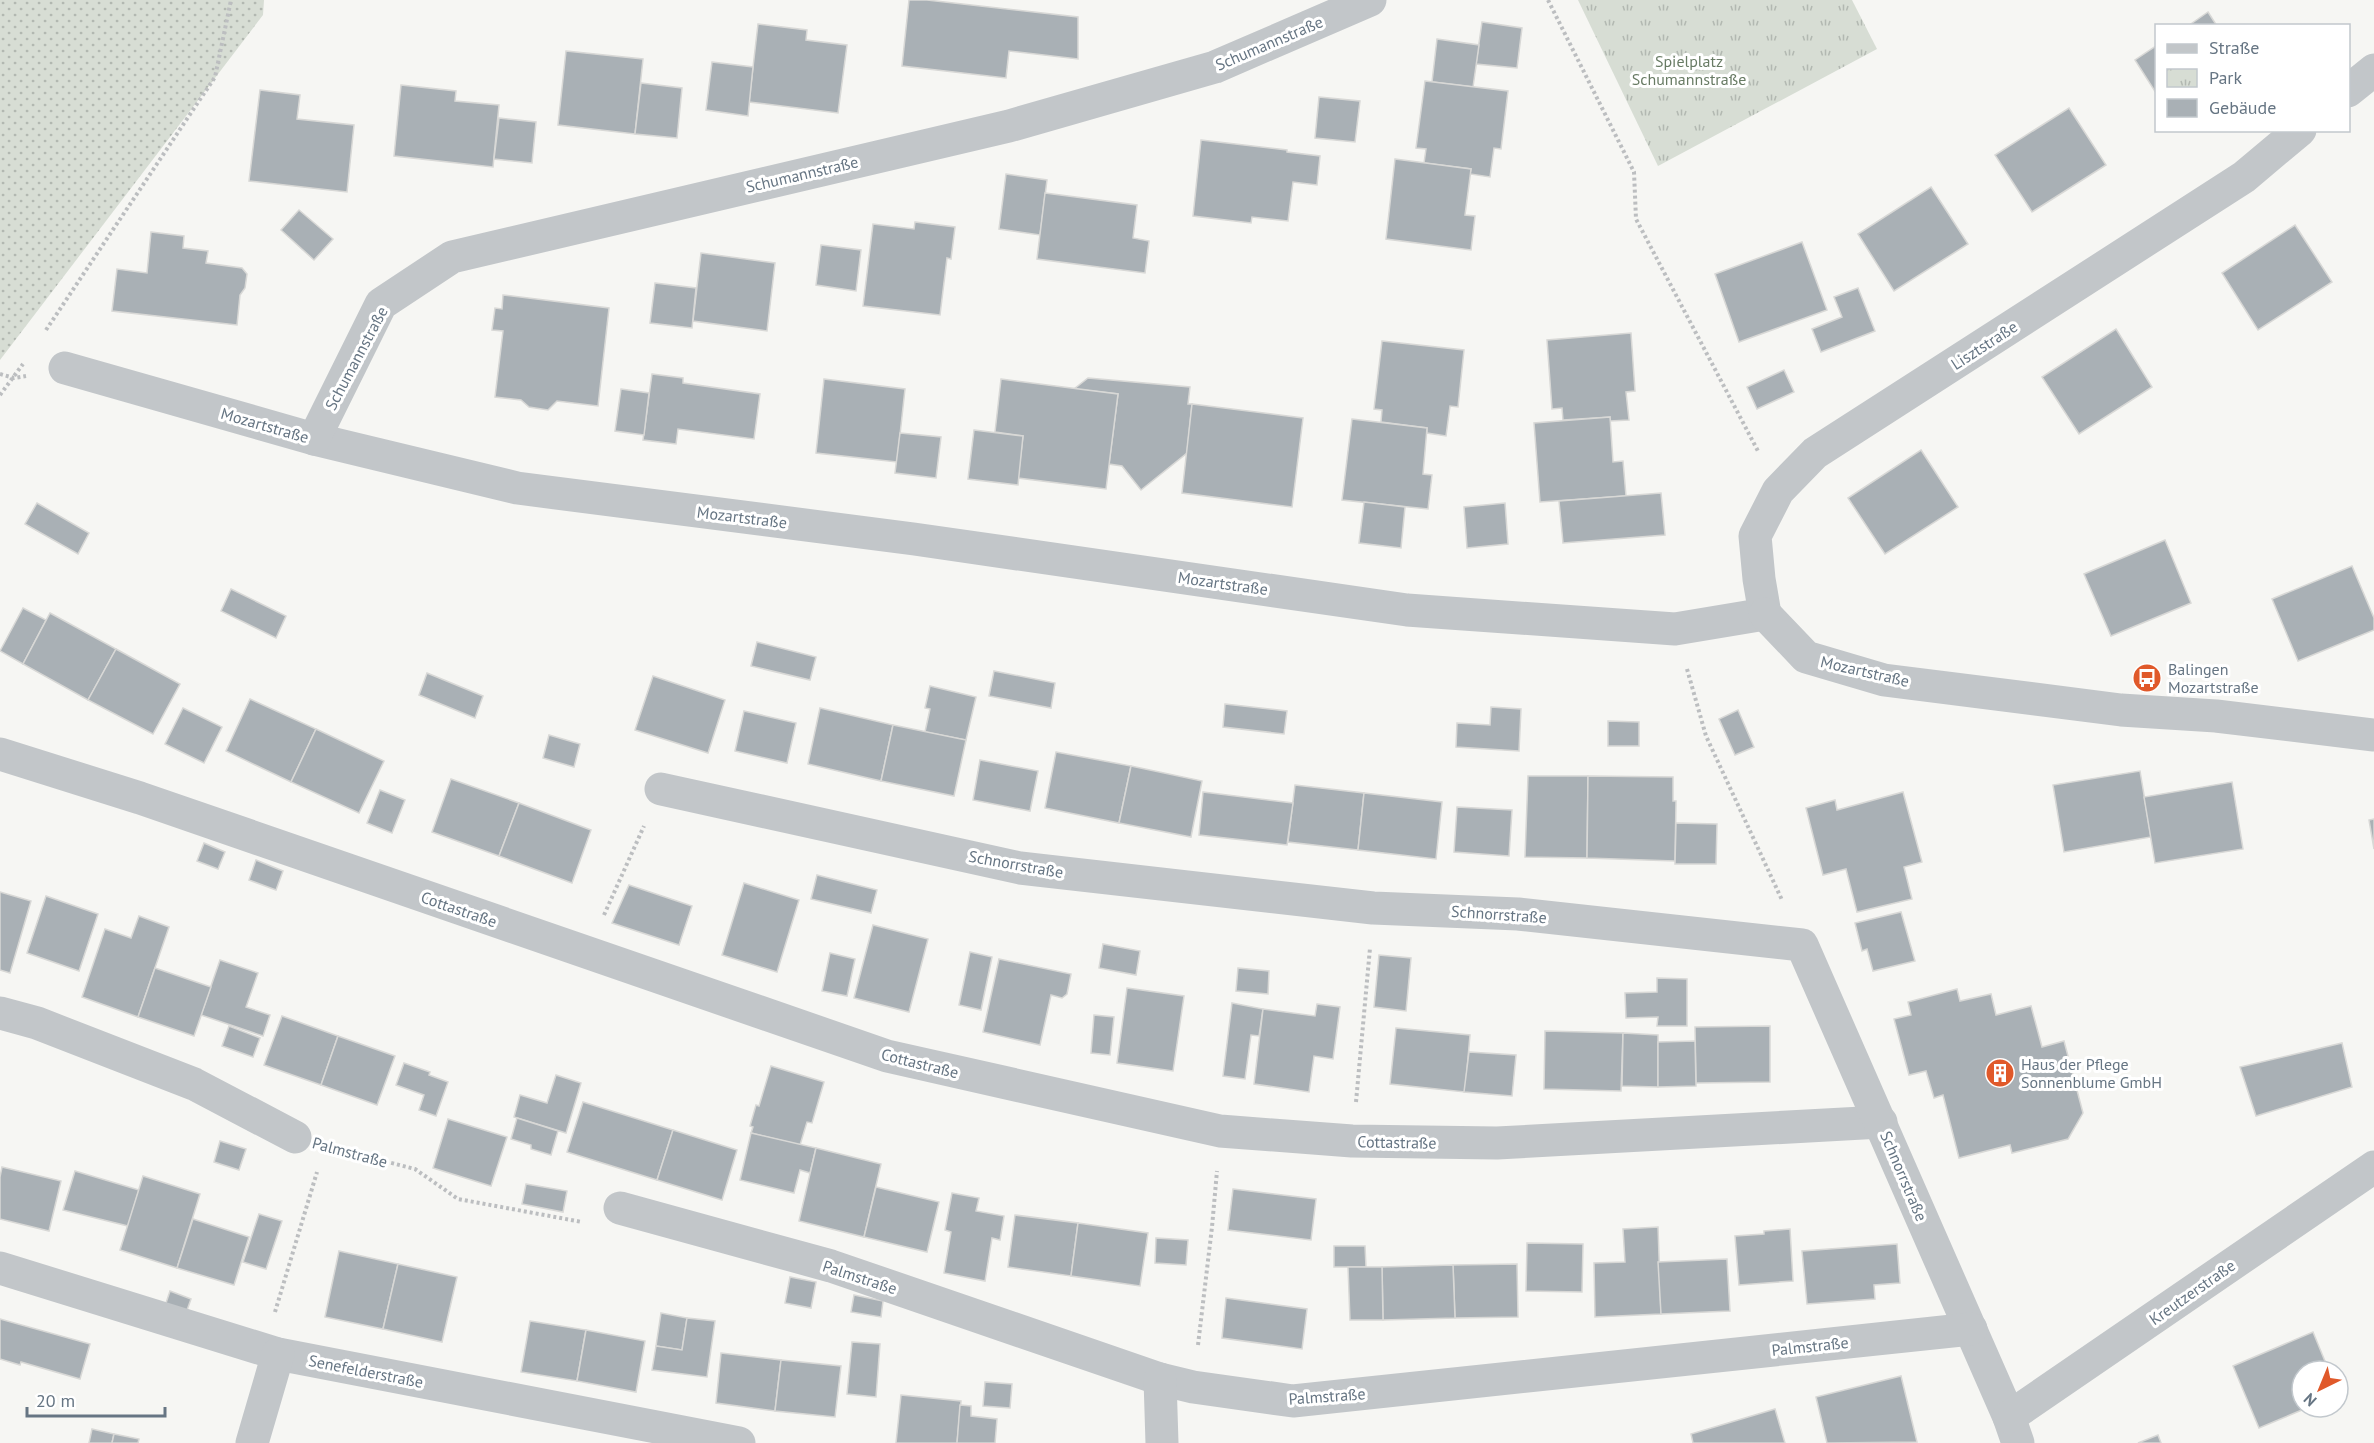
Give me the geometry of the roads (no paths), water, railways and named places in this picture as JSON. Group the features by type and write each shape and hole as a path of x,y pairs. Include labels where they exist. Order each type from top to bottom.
{"street":[{"name":"Schumannstraße","path":"315,439 381,304 452,257 1009,126 1215,67 1370,0"},
{"path":"2350,90 2374,70"},
{"name":"Lisztstraße","path":"1766,614 1755,536 1778,492 1815,453 2244,177 2298,132"},
{"name":"Mozartstraße","path":"65,368 315,439 517,488 914,539 1407,610 1675,629 1766,614 1806,657 1884,680 2121,710 2216,716 2374,735"},
{"name":"Cottastraße","path":"0,753 140,798 586,954 887,1056 1220,1131 1352,1141 1497,1143 1881,1122"},
{"name":"Schnorrstraße","path":"661,789 1020,867 1373,908 1518,914 1802,945 2014,1430"},
{"name":"Palmstraße","path":"0,1013 37,1023 194,1084 295,1137"},
{"name":"Kreutzerstraße","path":"2014,1430 2374,1167"},
{"name":"Palmstraße","path":"606,1216 831,1266 1160,1379 1193,1388 1293,1401 1971,1329"},
{"name":"Senefelderstraße","path":"0,1268 271,1352 739,1443"},
{"path":"252,1443 271,1352"},
{"path":"1160,1379 1162,1443"}],"place":[{"name":"Balingen Mozartstraße","path":"2147,678"},
{"name":"Haus der Pflege Sonnenblume GmbH","path":"2000,1073"}],"park label":[{"name":"Spielplatz Schumannstraße","path":"1689,70"}]}
